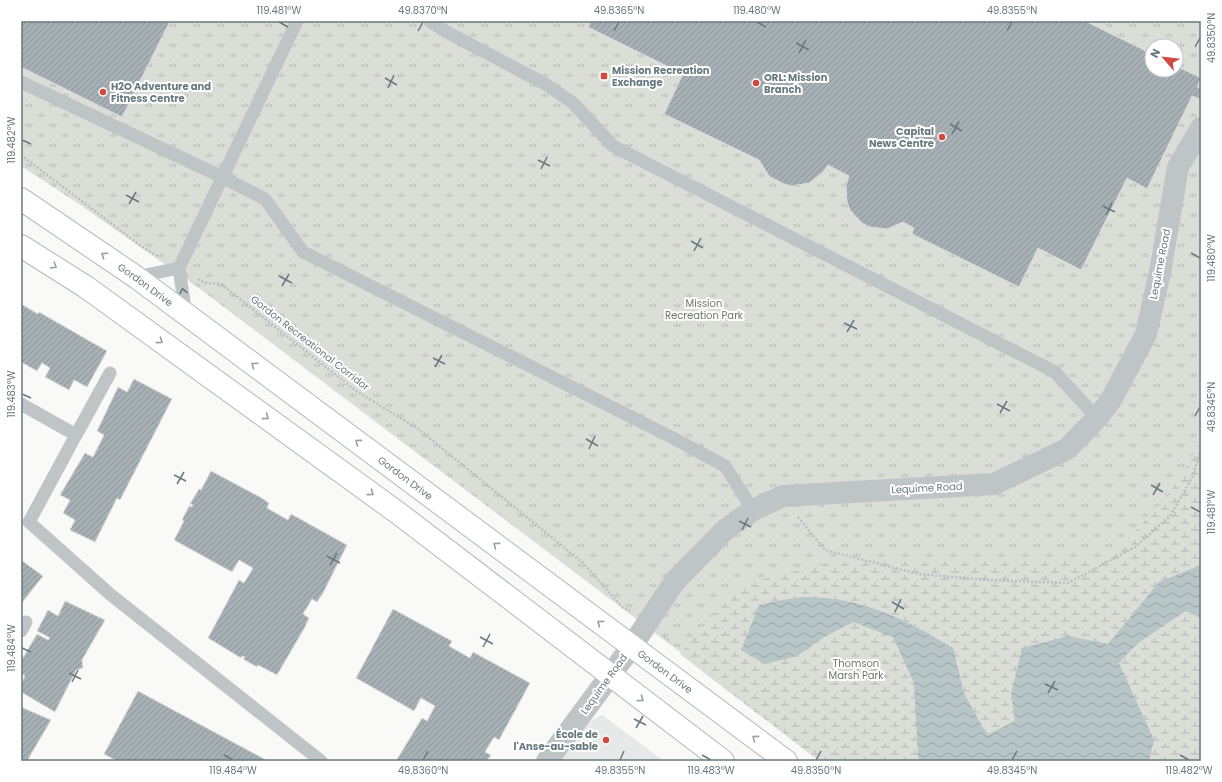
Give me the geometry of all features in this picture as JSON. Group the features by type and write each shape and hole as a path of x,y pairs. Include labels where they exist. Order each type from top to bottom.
{"main road":[{"name":"Gordon Drive","path":"21,199 136,277 786,761"},
{"path":"21,246 86,287 398,513 723,761"}],"street":[{"name":"Lequime Road","path":"547,761 632,646 675,581 726,529 753,510 783,496 994,484 1067,449 1098,418 1110,400 1146,334 1160,272 1178,167 1201,128"}],"lane":[{"path":"186,315 179,268 298,21"},
{"path":"430,21 445,31 547,85 573,103 614,146 1055,372 1098,418"},
{"path":"21,82 222,177 265,199 302,252 725,466 753,510"},
{"path":"136,277 179,268"},
{"path":"110,373 29,522 111,596 321,761"},
{"path":"21,404 76,435"}],"path":[{"name":"Gordon Recreational Corridor","path":"21,155 141,246 206,283 221,284 356,392 416,428 582,562 622,607 647,623 669,640"},
{"path":"798,517 825,550 918,574 988,580 1068,583 1135,547 1170,516 1192,478 1201,449"}],"shaded area":[{"name":"École de l'Anse-au-sable","path":"602,715 664,761 560,761 592,720"}],"green space":[{"name":"Mission Recreation Park","path":"21,21 1201,21 1201,761 824,761 200,289 79,204 21,166"},
{"name":"Thomson Marsh Park","path":"1201,440 1201,761 819,761 680,654 739,585 830,562 1105,561 1168,497"}],"water":[{"path":"1201,565 1201,618 1186,611 1138,643 1119,663 1154,740 1149,761 920,761 918,756 914,683 893,637 853,622 826,636 797,656 765,664 741,650 759,605 804,597 825,598 864,605 900,619 953,648 964,693 987,735 1015,721 1011,694 1022,648 1068,636 1108,644 1159,582"}],"building":[{"name":"H2O Adventure and Fitness Centre","path":"21,21 170,21 122,117 21,67"},
{"name":"Capital News Centre","path":"591,21 1085,21 1144,50 1144,78 1184,78 1184,70 1201,78 1197,87 1201,88 1201,98 1192,96 1147,189 1127,178 1081,270 1038,248 1019,287 912,234 914,228 903,222 887,229 870,227 862,223 850,210 847,202 846,185 849,176 828,165 823,172 809,183 792,186 784,184 769,176 759,160 664,114 683,74 588,27"},
{"path":"21,304 38,314 39,312 107,351 87,387 74,380 69,390 45,377 50,368 42,363 37,371 21,362"},
{"path":"134,379 172,399 120,500 117,498 95,542 70,530 75,520 63,513 70,500 60,495 85,453 93,457 104,435 97,431 118,387 127,392"},
{"path":"211,471 260,497 269,503 267,508 288,520 291,514 347,545 323,593 317,602 312,599 303,614 309,618 277,675 258,665 257,667 243,659 245,657 242,656 241,658 208,638 239,580 244,583 253,568 239,560 232,572 174,540 184,521 182,520 189,506 192,507 193,505 190,504 199,489 201,490"},
{"path":"21,560 43,576 21,604"},
{"path":"65,601 105,620 82,660 83,668 76,670 55,712 21,692 21,684 25,676 21,673 21,661 37,634 48,640 50,638 37,631 48,610 58,616"},
{"path":"393,609 452,641 449,646 470,658 473,652 530,683 499,740 494,737 485,752 491,755 487,761 396,761 422,718 427,721 435,706 421,698 414,711 356,678"},
{"path":"138,691 268,761 117,761 104,754"},
{"path":"21,707 51,720 27,761 21,761"}],"place":[{"name":"Mission Recreation Exchange","path":"604,76"},
{"name":"ORL: Mission Branch","path":"756,83"},
{"name":"H2O Adventure and Fitness Centre","path":"103,92"},
{"name":"Capital News Centre","path":"942,137"},
{"name":"École de l'Anse-au-sable","path":"606,740"}]}
